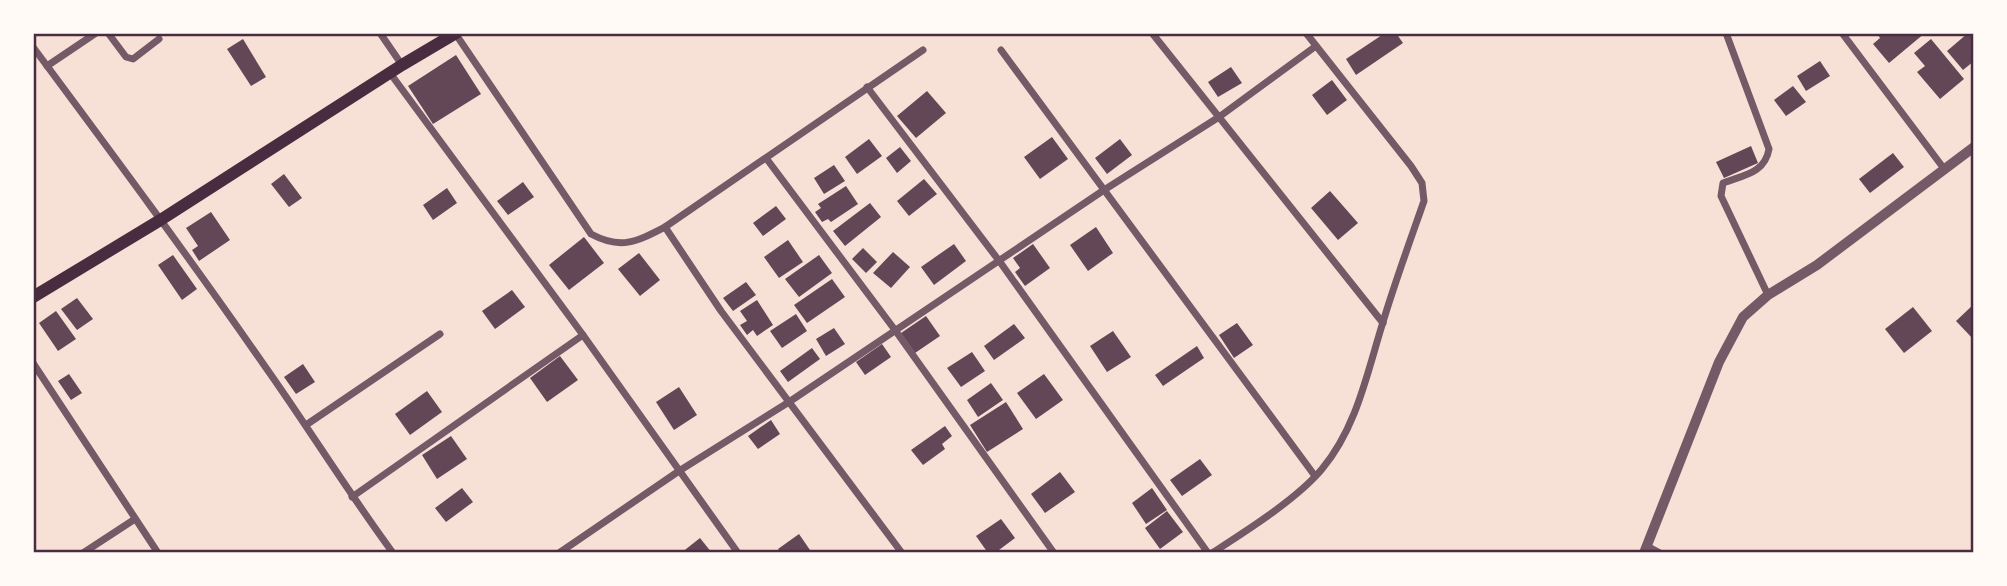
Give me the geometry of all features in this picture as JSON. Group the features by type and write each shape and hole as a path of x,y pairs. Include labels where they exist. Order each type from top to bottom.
{"main road":[{"path":"33,297 162,219 455,33"}],"street":[{"path":"47,66 96,33"},
{"path":"108,33 126,57 133,59 159,39"},
{"path":"380,33 402,65"},
{"path":"455,33 591,233 609,243 643,238 665,227 923,50"},
{"path":"1152,33 1382,323"},
{"path":"867,87 1000,262 1210,553 1285,502 1315,476 1352,420 1424,201 1422,183 1389,136 1306,33"},
{"path":"1726,33 1769,149 1767,160 1759,169 1724,183 1721,196 1768,295"},
{"path":"1842,33 1945,170"},
{"path":"559,553 679,471 789,402 1000,262 1104,190 1219,117 1315,46"},
{"path":"33,47 162,219 393,553"},
{"path":"1001,50 1315,476"},
{"path":"390,73 583,335 738,553"},
{"path":"1660,553 1646,549 1719,362 1743,317 1768,295 1817,265 1974,147"},
{"path":"766,158 895,330 1054,553"},
{"path":"665,227 721,311 902,553"},
{"path":"306,425 440,334"},
{"path":"352,497 583,335"},
{"path":"33,363 158,553"},
{"path":"83,553 135,519"}],"building":[{"path":"1385,33 1396,33 1403,43 1356,75 1346,59"},
{"path":"1877,33 1925,33 1889,63 1873,44 1880,38"},
{"path":"1968,33 1974,33 1974,61 1963,70 1947,51"},
{"path":"243,39 266,77 251,86 227,49"},
{"path":"1931,39 1964,79 1940,99 1917,72 1925,66 1914,53"},
{"path":"456,55 481,94 433,124 408,86"},
{"path":"1820,61 1830,76 1806,91 1797,76"},
{"path":"1231,67 1242,83 1218,97 1208,82"},
{"path":"1332,80 1347,100 1327,115 1312,95"},
{"path":"1793,86 1806,102 1786,116 1774,100"},
{"path":"927,91 946,113 916,138 897,116"},
{"path":"1052,137 1068,159 1040,179 1024,157"},
{"path":"869,139 882,156 857,174 845,157"},
{"path":"1120,139 1132,155 1107,174 1095,158"},
{"path":"1751,146 1758,163 1724,178 1716,162"},
{"path":"900,147 911,161 897,173 886,158"},
{"path":"1893,153 1904,167 1870,193 1859,179"},
{"path":"834,165 845,181 824,194 814,178"},
{"path":"284,174 302,198 289,207 271,184"},
{"path":"924,179 937,194 909,216 897,201"},
{"path":"523,182 534,197 508,215 497,201"},
{"path":"846,186 858,204 831,222 828,219 822,222 815,212 821,208 818,204"},
{"path":"447,188 457,203 433,220 423,205"},
{"path":"1330,191 1358,223 1338,240 1311,208"},
{"path":"870,203 881,217 845,246 833,231"},
{"path":"776,206 786,219 763,236 753,223"},
{"path":"211,212 230,240 199,261 192,250 198,246 186,228"},
{"path":"1096,227 1113,253 1088,271 1070,245"},
{"path":"584,237 604,263 569,290 549,265"},
{"path":"788,240 803,262 779,278 764,257"},
{"path":"954,244 966,261 934,285 921,267"},
{"path":"1033,244 1050,268 1025,286 1015,272 1020,268 1013,258"},
{"path":"863,248 877,262 866,273 852,259"},
{"path":"893,252 910,267 891,288 873,273"},
{"path":"639,253 660,280 640,296 618,269"},
{"path":"173,255 197,289 182,300 158,265"},
{"path":"819,255 832,273 799,297 785,279"},
{"path":"832,279 845,297 807,323 794,305"},
{"path":"746,282 756,295 733,311 723,298"},
{"path":"512,290 525,307 495,329 482,311"},
{"path":"77,298 93,319 77,330 61,309"},
{"path":"757,300 773,325 757,336 753,330 747,335 740,325 747,321 740,311"},
{"path":"1974,304 1974,340 1956,321"},
{"path":"1913,307 1932,331 1904,353 1885,329"},
{"path":"56,311 76,339 58,351 39,323"},
{"path":"796,314 807,331 782,348 770,331"},
{"path":"926,316 940,336 915,353 901,333"},
{"path":"1237,323 1253,345 1234,358 1219,335"},
{"path":"1014,324 1025,338 994,360 984,346"},
{"path":"834,328 845,344 826,356 816,339"},
{"path":"1113,331 1131,357 1107,372 1090,346"},
{"path":"882,344 891,357 865,375 856,362"},
{"path":"1197,346 1204,358 1163,386 1155,375"},
{"path":"812,348 820,359 788,382 780,371"},
{"path":"972,352 985,371 961,387 947,368"},
{"path":"560,356 578,380 547,402 530,378"},
{"path":"303,364 315,382 296,394 284,377"},
{"path":"69,374 82,393 71,400 58,381"},
{"path":"1044,374 1063,400 1036,419 1017,393"},
{"path":"991,383 1003,400 978,417 967,400"},
{"path":"679,387 697,415 674,430 656,402"},
{"path":"427,391 442,412 410,435 395,414"},
{"path":"1006,402 1023,429 987,452 970,425"},
{"path":"771,420 780,434 758,449 748,436"},
{"path":"945,426 952,436 942,444 945,449 923,465 911,450"},
{"path":"451,436 467,459 437,479 422,455"},
{"path":"1200,459 1212,475 1182,496 1170,480"},
{"path":"1060,472 1075,492 1045,513 1031,494"},
{"path":"462,488 473,502 446,522 435,508"},
{"path":"1152,488 1167,510 1146,524 1132,503"},
{"path":"1167,511 1183,532 1160,549 1145,528"},
{"path":"1001,519 1015,538 995,553 988,553 976,536"},
{"path":"799,534 810,550 806,553 781,553 778,549"},
{"path":"700,538 712,553 681,553"}]}
